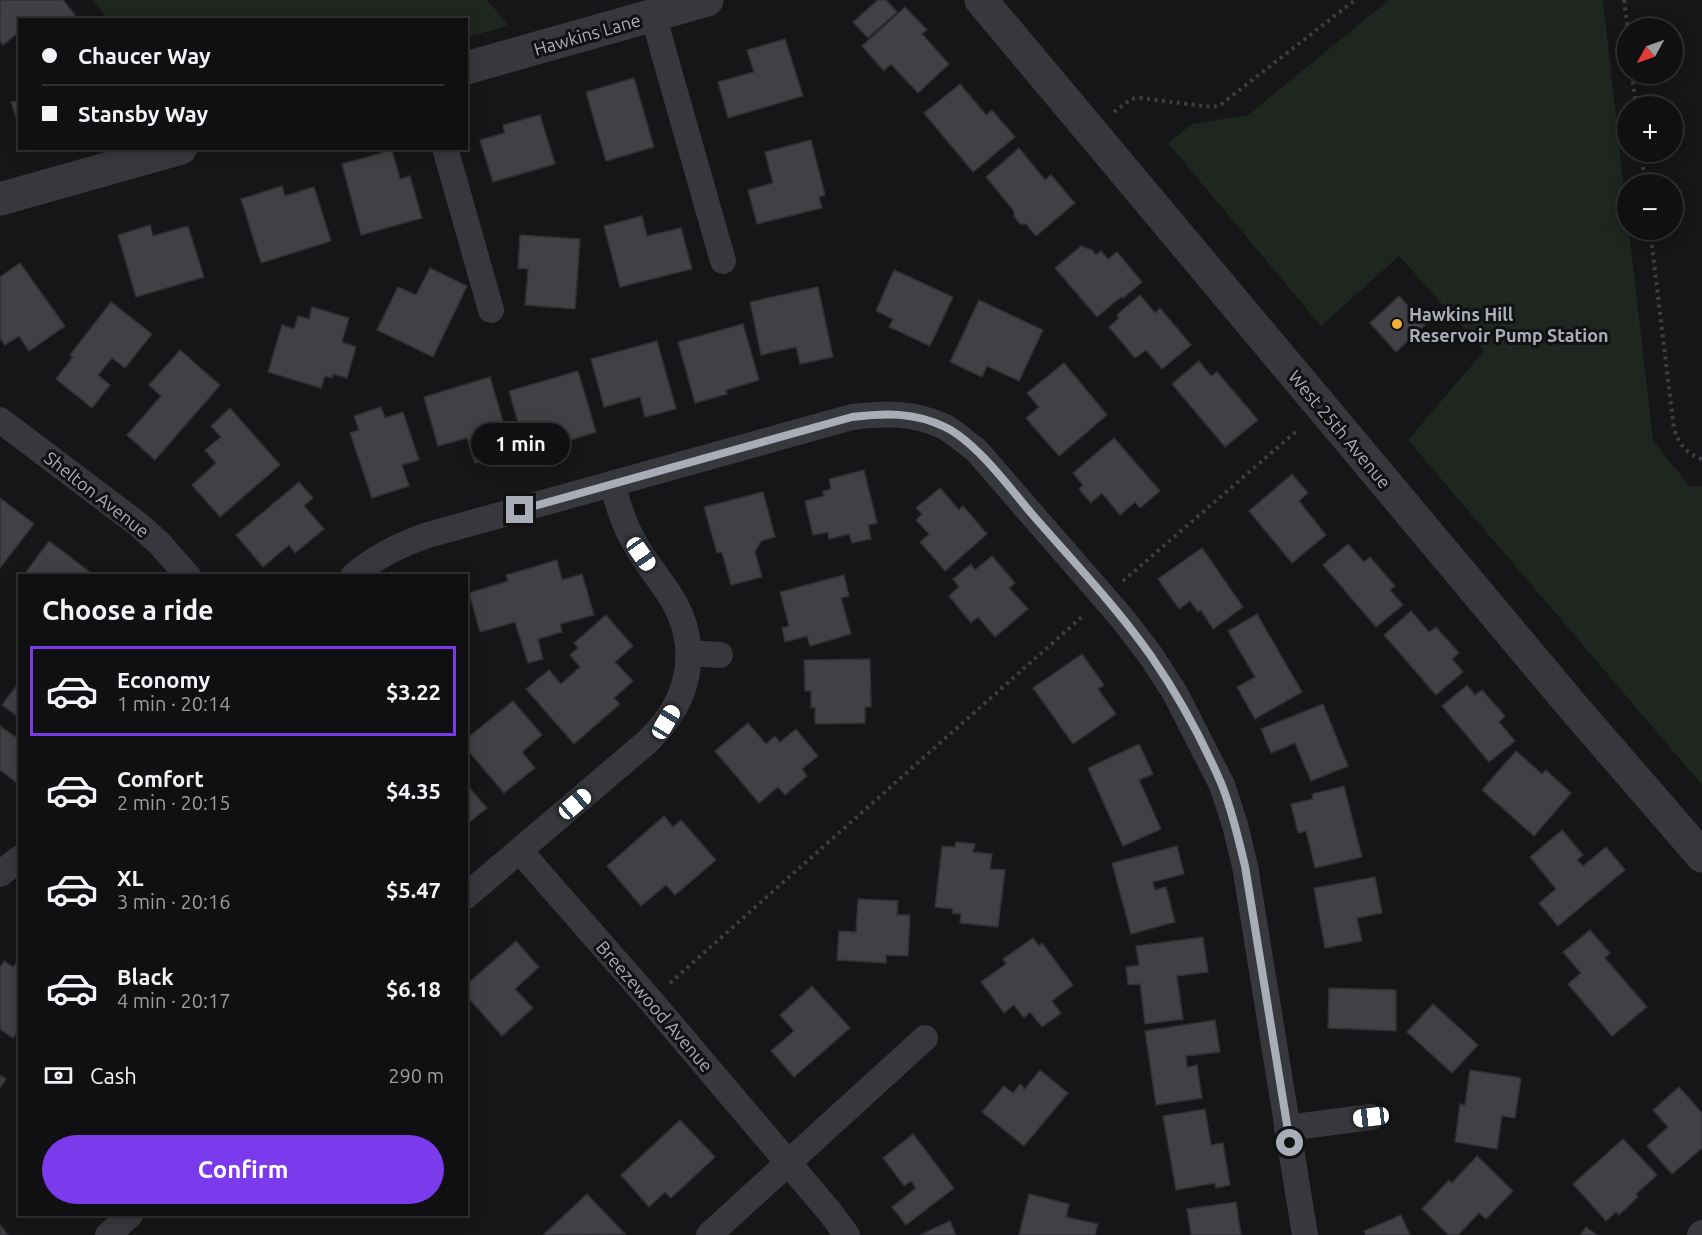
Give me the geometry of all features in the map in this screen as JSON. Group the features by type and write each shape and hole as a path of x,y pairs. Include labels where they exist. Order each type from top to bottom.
{"street":[{"name":"Hawkins Lane","path":"468,67 705,0"},
{"name":"West 25th Avenue","path":"981,0 1574,708 1702,856"},
{"path":"653,15 723,261"},
{"path":"0,199 174,150"},
{"path":"446,150 491,310"},
{"path":"356,574 385,554 428,535 852,417 880,414 913,415 946,428 976,450 1105,597 1151,656 1175,693 1222,785 1245,866 1305,1235"},
{"name":"Shelton Avenue","path":"0,420 139,525 159,543 186,574"},
{"path":"468,894 647,742 666,722 686,681 690,660 688,639 682,619 672,599 633,541 612,484"},
{"path":"689,653 720,655"},
{"name":"Breezewood Avenue","path":"520,851 651,1001 847,1235"},
{"path":"0,874 18,860"},
{"path":"709,1235 925,1038"},
{"path":"1287,1128 1371,1117"},
{"path":"108,1235 129,1216"}],"path":[{"path":"1091,132 1131,99 1212,108 1220,106 1354,0"},
{"path":"1624,0 1626,18"},
{"path":"1651,240 1674,429 1677,439 1690,455 1702,459"},
{"path":"651,1001 1105,597 1323,409"}],"shaded area":[{"path":"92,0 487,0 509,26 468,37 468,18 107,18"},
{"path":"1389,0 1603,0 1617,126 1617,162 1621,162 1622,174 1617,174 1617,240 1630,240 1653,440 1690,487 1702,486 1702,785 1408,440 1484,351 1399,256 1321,326 1168,143 1192,124 1248,115"}],"building":[{"path":"0,0 63,0 75,15 71,18 18,18 18,35 3,45 0,41"},
{"path":"878,0 886,0 897,12 868,38 853,22"},
{"path":"905,7 927,30 922,34 949,64 918,93 891,64 884,71 862,46"},
{"path":"785,39 803,96 728,118 718,82 754,72 747,50"},
{"path":"634,78 654,147 606,161 586,92"},
{"path":"960,84 986,115 992,110 1015,137 973,172 924,113"},
{"path":"18,100 18,123 11,102"},
{"path":"540,115 555,164 493,182 480,140 505,133 503,125"},
{"path":"811,140 825,195 819,197 822,208 757,224 748,190 773,183 765,152"},
{"path":"1019,148 1045,180 1051,175 1075,203 1036,236 1026,224 1020,224 1014,216 1014,211 986,177"},
{"path":"392,150 400,179 410,176 422,218 361,235 342,164"},
{"path":"282,186 285,196 314,187 331,241 261,263 241,199"},
{"path":"642,216 647,236 681,228 692,269 620,287 604,226"},
{"path":"150,225 153,236 188,226 204,277 136,297 118,235"},
{"path":"520,235 580,239 575,309 525,305 528,269 518,268"},
{"path":"1081,246 1092,250 1096,255 1101,251 1108,259 1117,252 1142,282 1097,317 1055,268"},
{"path":"20,263 65,326 29,351 19,336 5,345 0,338 0,277"},
{"path":"430,268 467,286 433,357 377,330 398,287 416,295"},
{"path":"894,270 953,297 930,346 889,327 893,319 876,311"},
{"path":"818,287 833,357 800,364 796,347 761,355 750,302"},
{"path":"1140,295 1155,313 1160,308 1191,345 1162,369 1146,350 1135,358 1109,327 1119,318 1117,315"},
{"name":"Hawkins Hill Reservoir Pump Station","path":"1399,296 1425,325 1396,352 1370,323"},
{"path":"979,300 1043,330 1019,381 987,366 982,377 950,362"},
{"path":"111,302 152,334 125,368 112,358 98,375 110,385 92,408 56,379 73,357 70,355"},
{"path":"312,307 349,318 342,342 356,347 347,378 333,374 332,378 325,376 321,388 268,372 282,325 294,329 298,316 309,319"},
{"path":"743,324 759,380 726,390 727,394 695,403 678,342"},
{"path":"657,341 676,409 645,417 640,397 604,407 591,359"},
{"path":"180,350 220,385 155,460 127,435 161,396 149,385"},
{"path":"1199,361 1211,376 1217,372 1258,420 1225,447 1172,384"},
{"path":"1064,363 1107,415 1059,456 1026,418 1039,407 1027,393"},
{"path":"578,371 596,432 558,444 554,434 524,443 509,391"},
{"path":"490,377 512,452 475,463 467,438 438,446 424,397"},
{"path":"381,407 385,418 403,412 419,460 402,465 409,486 372,498 350,433 359,430 354,416"},
{"path":"230,408 280,465 220,517 192,485 216,463 205,450 221,437 211,426"},
{"path":"1114,438 1160,491 1140,508 1135,502 1120,515 1102,493 1091,503 1079,489 1083,485 1073,473"},
{"path":"864,470 877,523 868,525 871,539 852,543 849,534 829,539 828,532 813,535 805,501 824,496 823,491 831,489 829,479"},
{"path":"1292,474 1308,493 1299,501 1326,535 1292,563 1249,511"},
{"path":"299,482 313,498 304,506 324,529 295,553 289,545 263,567 236,535"},
{"path":"940,488 959,510 963,506 987,534 945,571 920,542 929,534 916,520 922,514 916,508"},
{"path":"763,492 775,537 761,541 755,552 762,577 731,585 722,552 717,553 704,507"},
{"path":"0,498 34,524 0,568"},
{"path":"49,541 92,574 24,574"},
{"path":"1348,544 1364,562 1370,557 1395,586 1390,590 1403,605 1376,627 1323,565"},
{"path":"1202,548 1243,607 1213,629 1201,610 1198,612 1190,601 1179,609 1158,579"},
{"path":"992,556 1015,583 1009,588 1028,609 995,637 978,617 971,623 949,596 959,587 953,579 971,564 975,570"},
{"path":"557,560 562,580 582,574 594,615 560,624 562,632 538,639 543,659 528,663 515,622 480,632 469,593 508,581 506,575"},
{"path":"844,575 849,596 841,598 851,634 810,646 807,636 785,642 782,628 789,626 780,592"},
{"path":"1411,611 1429,632 1436,627 1459,653 1452,659 1463,672 1436,695 1384,635"},
{"path":"1257,614 1302,692 1255,719 1237,687 1255,677 1228,631"},
{"path":"606,615 633,646 615,662 633,681 614,698 620,704 574,744 526,689 549,670 561,684 580,667 570,655 578,648 574,643"},
{"path":"1082,654 1104,685 1098,689 1116,714 1073,744 1033,688"},
{"path":"870,659 871,707 865,707 865,723 815,724 815,707 811,708 811,691 805,691 804,660"},
{"path":"18,684 18,717 2,705"},
{"path":"1467,685 1475,695 1482,690 1505,716 1499,722 1515,741 1489,762 1442,706"},
{"path":"513,701 542,735 522,752 535,768 504,793 468,750 468,737"},
{"path":"1323,704 1348,766 1311,781 1295,743 1271,753 1261,729"},
{"path":"748,723 766,744 775,736 780,742 796,729 818,756 802,769 807,776 785,795 778,787 759,803 715,751"},
{"path":"0,726 18,739 18,784 0,770"},
{"path":"1139,744 1153,774 1139,780 1161,829 1123,846 1088,768"},
{"path":"1516,751 1542,774 1546,770 1571,793 1534,836 1482,790"},
{"path":"468,786 487,808 468,823"},
{"path":"1344,786 1362,857 1315,868 1306,831 1298,833 1291,804 1313,799 1312,794"},
{"path":"664,816 673,827 681,820 716,860 675,895 666,885 641,906 607,866"},
{"path":"1562,830 1583,855 1577,860 1583,866 1606,847 1625,870 1558,926 1539,903 1556,889 1530,857"},
{"path":"956,842 975,844 973,852 992,854 990,869 1005,870 998,927 960,923 961,914 952,913 953,909 935,907 942,846 955,847"},
{"path":"1177,846 1184,874 1153,882 1155,890 1166,887 1175,922 1131,934 1112,863"},
{"path":"1375,877 1382,913 1357,918 1362,941 1325,948 1314,888"},
{"path":"858,899 898,901 897,915 910,915 908,956 886,955 886,963 837,960 839,931 856,932"},
{"path":"1590,930 1610,953 1605,958 1647,1007 1612,1036 1568,984 1581,973 1563,952"},
{"path":"1203,937 1208,972 1177,976 1183,1019 1145,1024 1140,984 1128,985 1126,967 1139,965 1136,946"},
{"path":"1033,938 1039,946 1042,943 1073,985 1052,1001 1061,1013 1042,1027 1030,1012 1024,1018 1014,1005 1004,1013 981,982 1006,964 1003,959"},
{"path":"516,941 539,967 515,989 533,1008 502,1036 468,997 468,983"},
{"path":"4,961 13,967 18,961 18,1032 13,1038 0,1029 0,967"},
{"path":"812,986 850,1028 794,1077 771,1051 794,1031 780,1015"},
{"path":"1329,988 1396,990 1396,1031 1328,1028"},
{"path":"1433,1004 1478,1045 1452,1073 1407,1032"},
{"path":"1215,1020 1220,1052 1186,1056 1187,1067 1197,1065 1202,1098 1156,1105 1145,1031"},
{"path":"1040,1070 1068,1093 1024,1146 982,1112 1004,1086 1013,1093 1020,1084 1025,1089"},
{"path":"1470,1070 1521,1078 1515,1118 1502,1116 1497,1149 1455,1142 1460,1104 1465,1105"},
{"path":"0,1075 6,1079 0,1088"},
{"path":"1679,1087 1702,1113 1702,1148 1672,1174 1647,1146 1668,1127 1653,1110"},
{"path":"1205,1109 1211,1145 1223,1143 1230,1185 1216,1188 1215,1183 1176,1190 1163,1116"},
{"path":"680,1120 715,1157 671,1198 665,1192 649,1207 621,1175"},
{"path":"913,1134 954,1188 906,1225 892,1207 916,1188 911,1181 904,1186 883,1158"},
{"path":"1623,1139 1657,1175 1636,1194 1638,1197 1619,1215 1616,1212 1606,1221 1573,1184"},
{"path":"1477,1156 1513,1191 1486,1219 1479,1213 1458,1235 1449,1235 1422,1209 1449,1180 1452,1183"},
{"path":"587,1194 625,1234 543,1235"},
{"path":"1029,1194 1069,1204 1066,1217 1098,1224 1095,1235 1019,1235"},
{"path":"1236,1202 1241,1235 1191,1235 1187,1209"},
{"path":"1401,1215 1410,1235 1366,1235 1364,1231"},
{"path":"950,1221 956,1235 920,1235"},
{"path":"0,1225 8,1235 0,1235"},
{"path":"1586,1227 1597,1235 1580,1235"}],"place":[{"name":"Hawkins Hill Reservoir Pump Station","path":"1397,324"}],"route":[{"path":"520,510 852,417 880,414 913,415 946,428 976,450 1105,597 1151,656 1175,693 1222,785 1245,866 1290,1143"}]}
